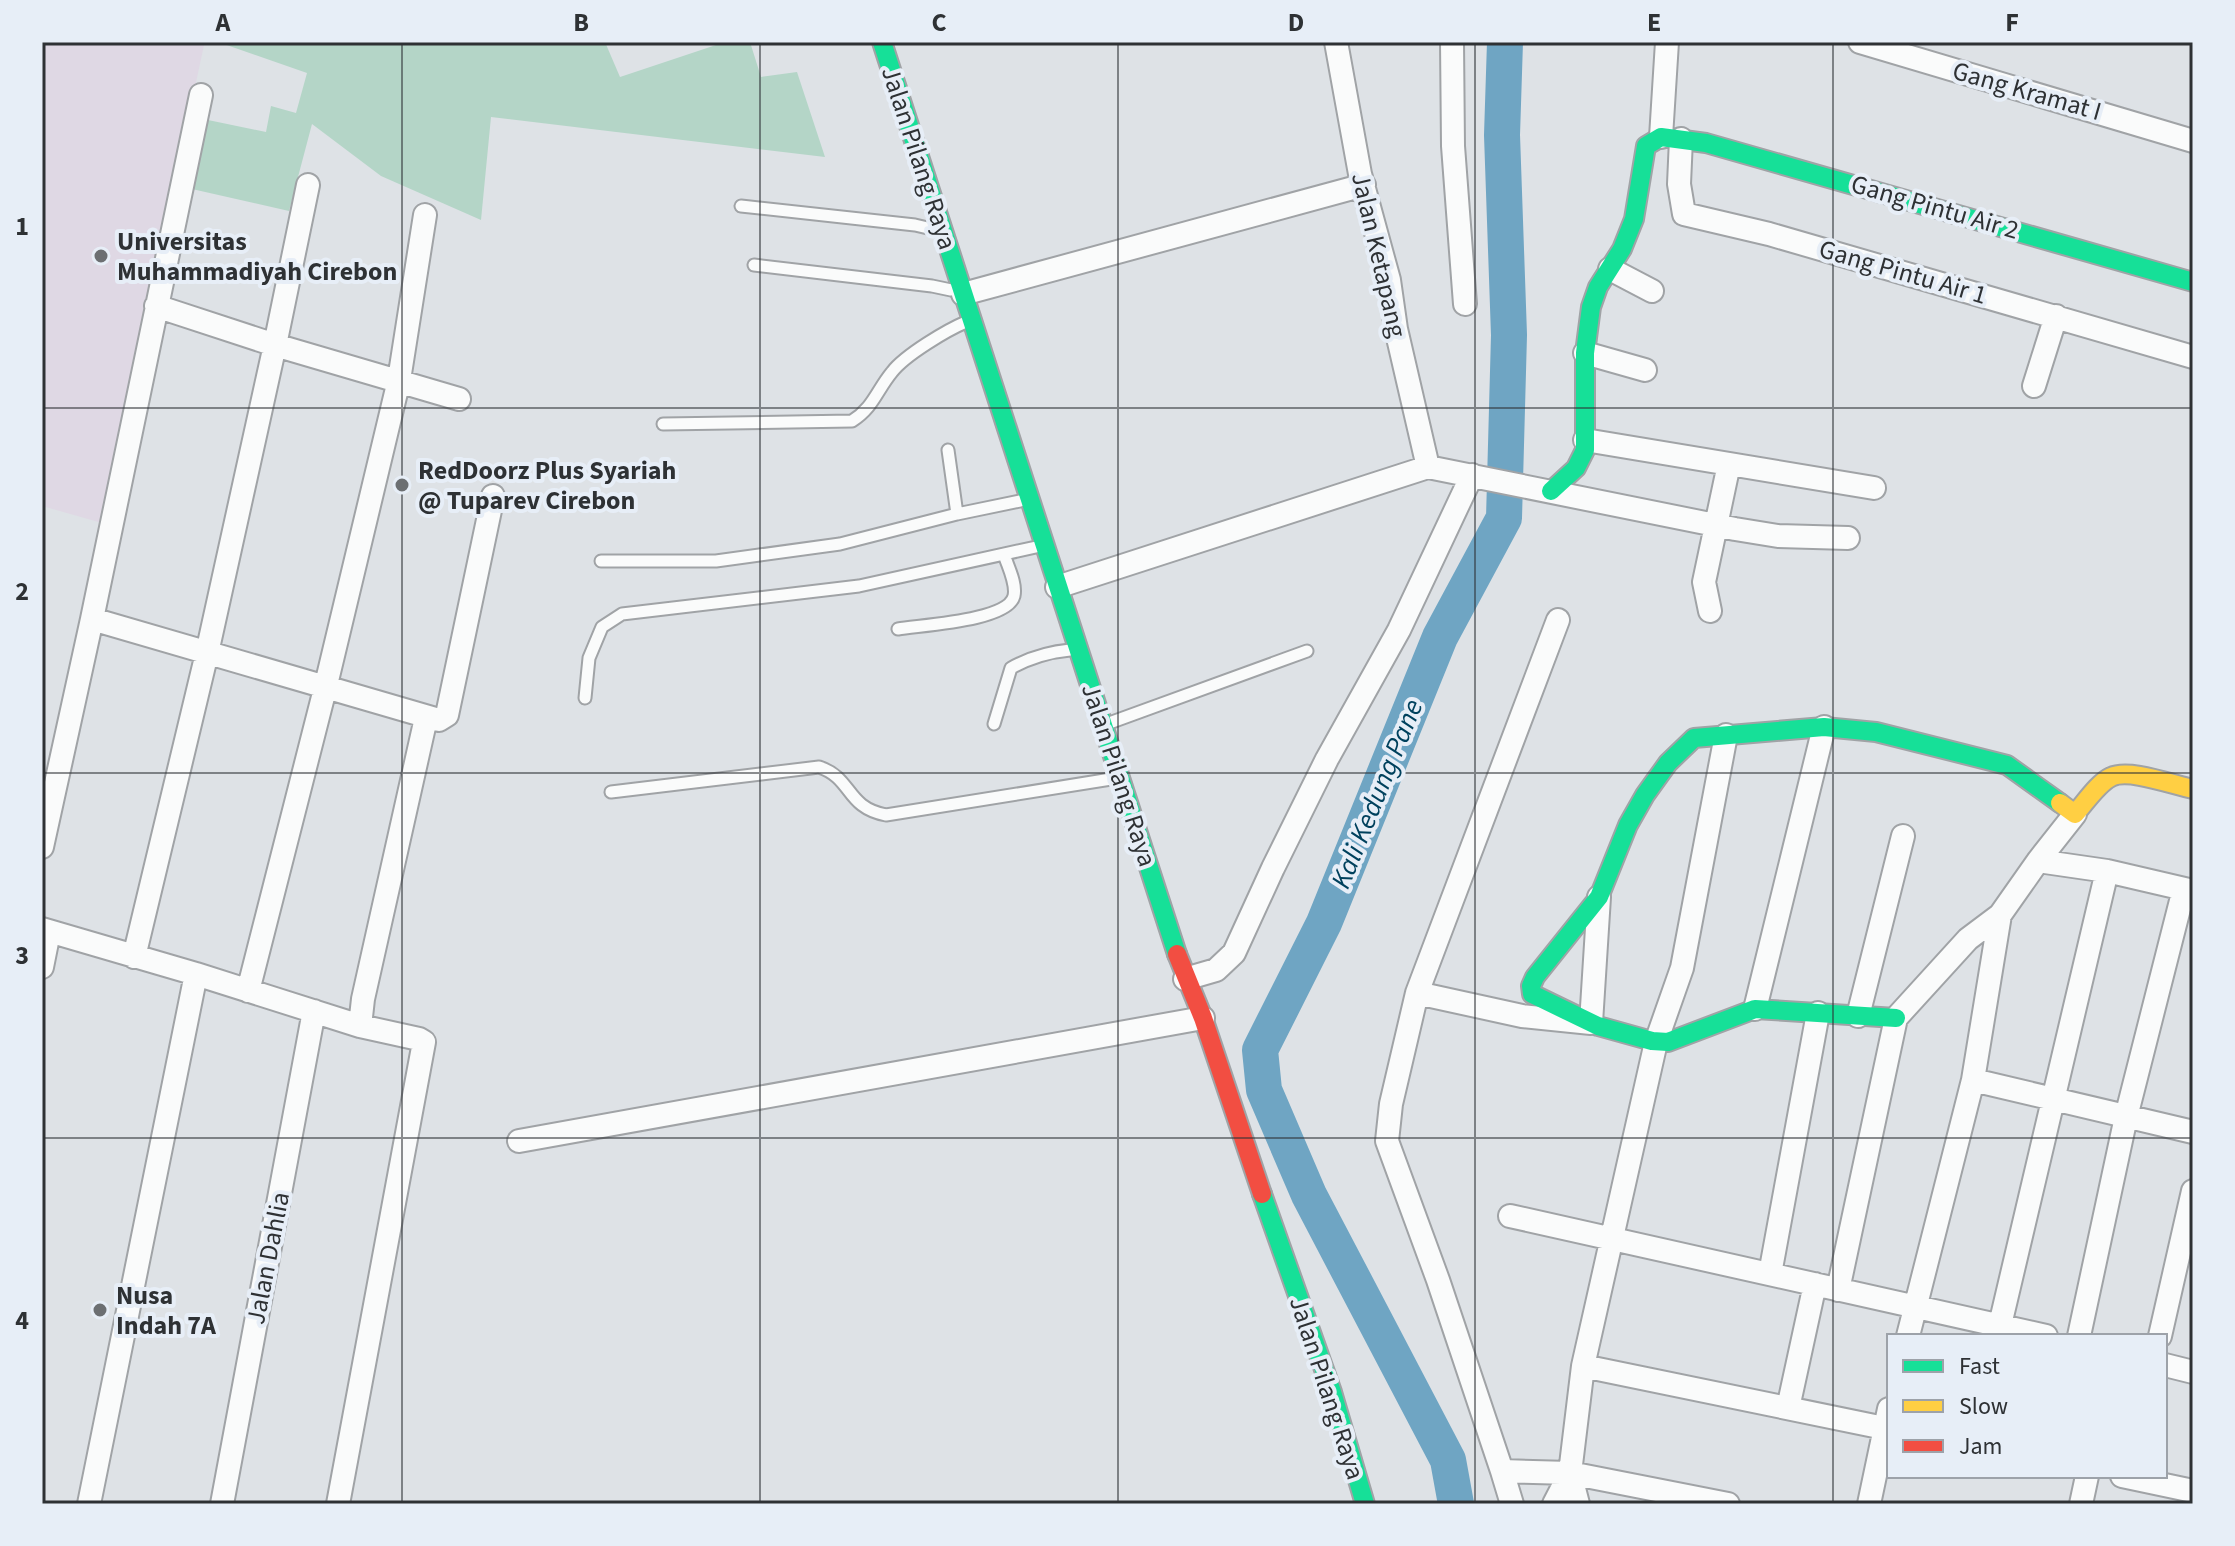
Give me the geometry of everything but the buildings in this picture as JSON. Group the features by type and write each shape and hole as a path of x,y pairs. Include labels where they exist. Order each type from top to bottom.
{"main road":[{"name":"Jalan Pilang Raya","path":"882,42 1185,979 1203,1018 1332,1392 1365,1504"},
{"path":"1546,490 1576,468 1585,450 1585,353 1591,307 1598,287 1634,219 1643,152 1665,139"},
{"name":"Gang Pintu Air 2","path":"1665,139 1706,143 2193,282"},
{"path":"1896,1018 1755,1009 1676,1039 1656,1042 1591,1023 1532,994 1531,986 1599,897 1628,825 1668,763 1694,738 1824,727 1876,732 2007,765 2075,814 2109,777 2115,775 2193,789"}],"street":[{"name":"Jalan Ketapang","path":"1336,42 1345,80 1349,121 1389,280 1396,329 1428,467"},
{"path":"1452,42 1453,146 1465,304"},
{"path":"1665,139 1667,42"},
{"name":"Gang Kramat I","path":"1860,42 2193,141"},
{"path":"42,846 201,95"},
{"name":"Gang Pintu Air 1","path":"1665,139 1679,184 1684,214 1784,238 2193,357"},
{"path":"134,957 207,653 308,185"},
{"path":"963,294 1364,185"},
{"path":"248,991 399,380 425,215"},
{"path":"1610,269 1652,291"},
{"path":"156,306 459,399"},
{"path":"2034,386 2056,316"},
{"path":"1585,353 1645,370"},
{"path":"1585,440 1874,488"},
{"path":"1710,611 1704,582 1729,464"},
{"path":"1057,587 1428,467 1715,526 1778,536 1848,538"},
{"path":"1185,979 1216,970 1234,953 1327,759 1399,630 1477,476"},
{"path":"92,619 439,720 447,715 493,496"},
{"path":"1512,1504 1438,1280 1387,1141 1391,1104 1417,993 1558,620"},
{"path":"360,1026 366,984 426,718"},
{"path":"1755,1009 1824,727"},
{"path":"1578,1504 1570,1473 1583,1366 1656,1042 1682,968 1726,735"},
{"path":"1838,1290 1896,1018 1968,939 2000,915 2075,814"},
{"path":"1858,1016 1903,836"},
{"path":"2038,861 2107,871 2188,890 2126,1117 2079,1334"},
{"path":"2000,1325 2107,871"},
{"path":"1417,993 1522,1016 1591,1023 1599,897"},
{"path":"1908,1334 1973,1080 2000,915"},
{"path":"42,967 46,930 360,1026 419,1039 425,1046 338,1504"},
{"path":"89,1504 196,974"},
{"name":"Jalan Dahlia","path":"222,1504 314,1011"},
{"path":"1770,1274 1818,1013"},
{"path":"519,1141 1203,1018"},
{"path":"1973,1080 2193,1132"},
{"path":"2160,1334 2193,1191"},
{"path":"1510,1216 2038,1334"},
{"path":"1788,1408 1815,1284"},
{"path":"1583,1366 1788,1408 1887,1422 1869,1504"},
{"path":"2167,1366 2193,1372"},
{"path":"1502,1471 1570,1473 1728,1504"},
{"path":"1554,1504 1570,1473"},
{"path":"2081,1504 2087,1478"},
{"path":"2131,1478 2193,1491"}],"lane":[{"path":"741,206 915,225 944,233"},
{"path":"754,265 932,286 963,294"},
{"path":"663,424 852,421 869,408 893,370 948,330 971,320"},
{"path":"948,450 957,514"},
{"path":"601,561 731,559 840,544 957,514 1029,500"},
{"path":"585,698 589,658 602,627 622,614 859,586 1044,546"},
{"path":"898,629 978,617 1007,607 1014,598 1014,587 1004,554"},
{"path":"994,724 1011,668 1028,658 1078,650"},
{"path":"1102,726 1307,651"},
{"path":"611,792 819,767 839,778 860,806 886,815 1120,779"}],"shaded area":[{"name":"Universitas Muhammadiyah Cirebon","path":"42,42 196,42 204,45 102,523 42,506"}],"green space":[{"path":"218,42 605,42 620,77 725,42 750,42 761,77 797,72 825,157 491,117 481,220 381,176 312,124 289,211 192,189 208,120 266,132 271,106 296,113 307,73"}],"waterway":[{"name":"Kali Kedung Pane","path":"1456,1504 1448,1460 1309,1195 1264,1090 1260,1050 1324,923 1440,637 1504,518 1509,335 1502,135 1505,42"}],"traffic: fast":[{"path":"882,42 1177,954"},
{"path":"1551,491 1576,468 1585,450 1585,353 1591,307 1598,287 1622,249 1634,219 1646,146 1661,137 1706,143 2193,282"},
{"path":"1896,1018 1755,1009 1668,1042 1652,1041 1598,1026 1532,994 1531,986 1599,897 1628,825 1645,795 1668,763 1694,738 1824,727 1876,732 2007,765 2060,803"},
{"path":"1262,1194 1332,1392 1365,1504"}],"traffic: slow":[{"path":"2060,803 2075,814 2101,784 2119,775 2140,776 2193,789"}],"traffic: jam":[{"path":"1177,954 1203,1018 1262,1194"}],"place":[{"name":"Universitas Muhammadiyah Cirebon","path":"101,256"},
{"name":"RedDoorz Plus Syariah @ Tuparev Cirebon","path":"402,485"},
{"name":"Nusa Indah 7A","path":"100,1310"}]}
